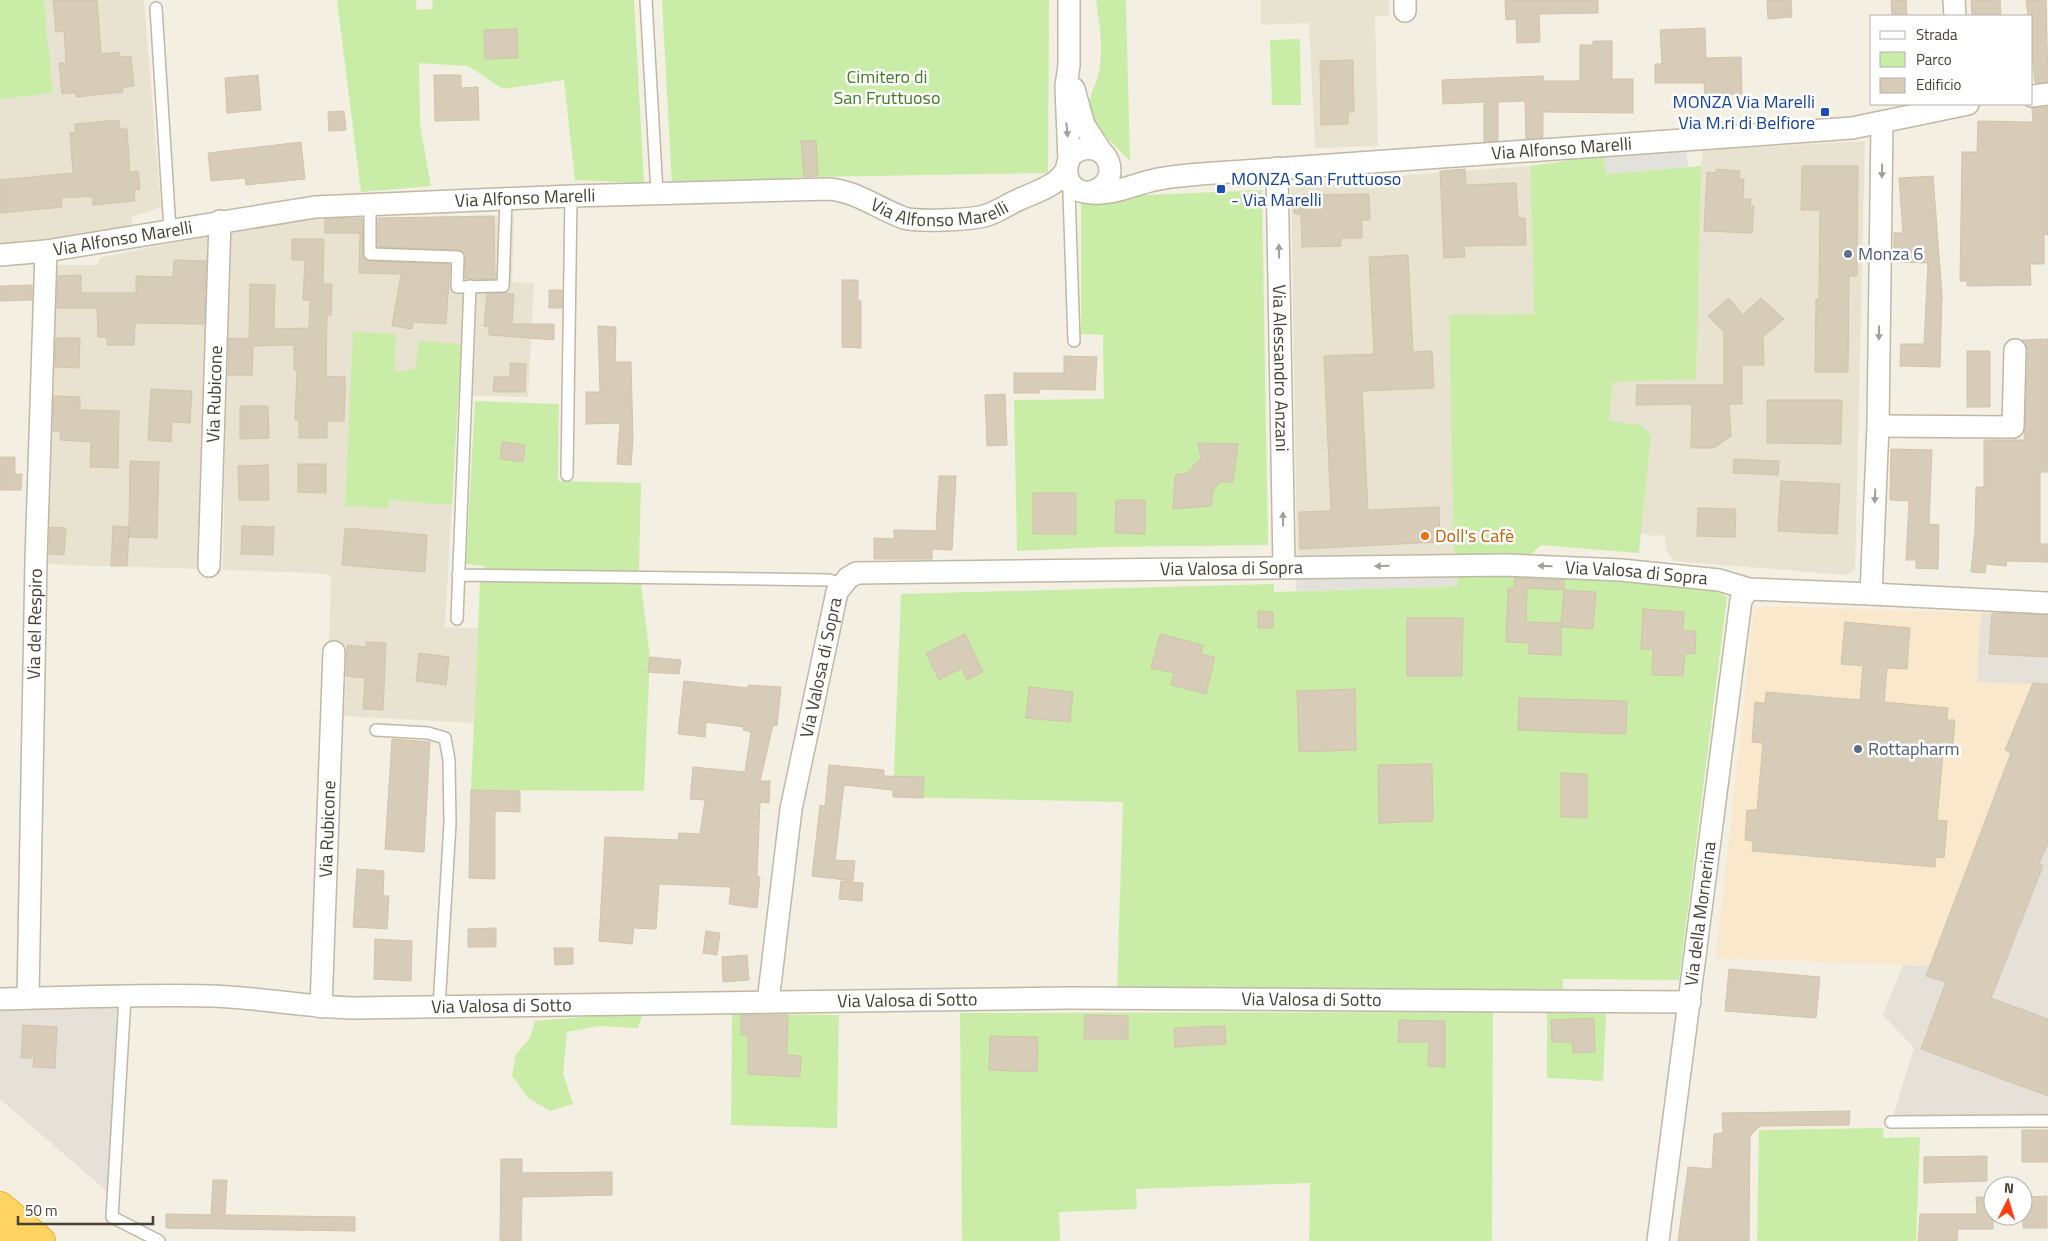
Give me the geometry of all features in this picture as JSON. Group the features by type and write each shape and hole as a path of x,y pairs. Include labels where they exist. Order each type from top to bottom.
{"highway":[{"path":"0,1206 41,1241"},
{"path":"0,1237 5,1241"}],"street":[{"path":"1069,0 1070,65 1075,98 1082,120 1106,159 1110,174 1107,182 1100,189 1081,192 1071,184 1067,165 1066,87 1070,65"},
{"path":"1954,0 1955,15"},
{"path":"2033,96 2048,94"},
{"name":"Via Alfonso Marelli","path":"1035,193 1120,190 1156,179 1277,168 1852,128 1958,105"},
{"path":"1871,594 1878,426 1882,122"},
{"name":"Via Alfonso Marelli","path":"0,255 46,251 315,207 506,198 833,189 868,201 904,218 984,216 1035,193 1061,177 1074,153 1084,148 1095,149 1106,159 1134,175 1156,179"},
{"name":"Via Alessandro Anzani","path":"1277,168 1284,567"},
{"name":"Via Rubicone","path":"209,566 220,222"},
{"name":"Via del Respiro","path":"28,998 36,570 46,251"},
{"path":"1878,426 2014,427 2015,350"},
{"name":"Via Valosa di Sopra","path":"768,1002 791,810 837,592 842,584 856,573 1506,565 1621,570 1719,580 1749,589 2048,604"},
{"name":"Via della Mornerina","path":"1658,1241 1741,600 1749,589"},
{"name":"Via Rubicone","path":"321,1007 334,652"},
{"name":"Via Valosa di Sotto","path":"0,999 209,996 272,1000 321,1007 1070,998 1690,1002"}],"lane":[{"path":"646,0 658,193"},
{"path":"156,8 170,230"},
{"path":"1074,342 1081,192"},
{"path":"566,475 571,196"},
{"path":"370,204 370,254 458,257 457,286 503,286 506,198"},
{"path":"457,620 470,286"},
{"path":"458,575 829,580 842,584"},
{"path":"376,730 428,733 445,738 449,760 450,823 439,1007"},
{"path":"125,997 112,1217 159,1241"},
{"path":"1891,1122 2048,1121"}],"shaded area":[{"path":"44,0 144,0 161,207 132,217 131,230 0,249 0,99 53,92"},
{"path":"1261,0 1389,0 1389,16 1375,16 1378,146 1315,148 1309,23 1261,25"},
{"path":"1865,141 1855,569 1846,575 1673,561 1666,550 1665,535 1654,536 1641,533 1651,435 1609,421 1613,382 1701,166 1703,150"},
{"path":"1686,149 1688,167 1606,174 1604,156"},
{"path":"1530,166 1534,314 1449,315 1453,539 1455,554 1297,556 1291,184"},
{"path":"514,216 512,282 534,283 528,397 458,395 445,627 478,628 474,723 344,716 347,646 329,643 331,575 223,570 228,230 310,219"},
{"path":"212,234 199,569 42,564 55,265 98,265 100,258"},
{"path":"1457,573 1458,586 1296,591 1296,578"},
{"path":"1768,606 1981,613 1977,681 2033,683 2005,750 2011,753 1930,966 1716,958 1754,609"},
{"path":"1981,613 2048,615 2048,1115 1893,1116 1914,1048 1883,1015 1903,965 1930,966 2011,754 2005,750 2033,684 1977,682"},
{"path":"117,1008 109,1193 0,1099 0,1009"}],"green space":[{"path":"0,0 44,0 53,93 0,99"},
{"path":"337,0 416,0 417,10 433,9 432,0 634,0 644,183 575,180 564,80 503,89 468,66 419,63 420,124 431,186 361,192","holes":["517,29 518,58 485,59 484,31"]},
{"name":"Cimitero di San Fruttuoso","path":"662,0 1049,0 1048,173 804,177 672,186"},
{"path":"1096,0 1126,0 1130,161 1099,128 1090,110 1091,97 1099,72 1101,57"},
{"path":"1300,39 1301,105 1272,105 1270,40"},
{"path":"1604,156 1606,174 1701,166 1696,379 1613,382 1609,421 1641,425 1651,435 1639,553 1541,545 1528,557 1455,554 1453,539 1449,315 1534,314 1530,166"},
{"path":"1262,190 1268,545 1105,547 1017,551 1014,400 1104,399 1103,335 1081,334 1081,198"},
{"path":"353,332 396,334 395,372 415,369 419,341 461,344 452,505 389,500 388,508 345,506"},
{"path":"475,401 559,404 558,481 641,483 639,569 650,657 644,791 471,790 480,583 485,566 466,564"},
{"path":"1515,570 1712,588 1727,597 1679,980 1563,979 1563,989 1443,990 1117,987 1123,802 893,797 901,594 1274,584 1274,592 1457,586 1457,573"},
{"path":"643,1012 638,1028 599,1026 567,1032 563,1074 573,1104 550,1111 528,1098 512,1076 516,1054 530,1038 535,1021"},
{"path":"1493,1012 1492,1241 1309,1241 1310,1183 1136,1189 1137,1209 1059,1212 1060,1241 962,1241 960,1013"},
{"path":"1547,1013 1606,1014 1603,1081 1547,1078"},
{"path":"732,1014 839,1015 837,1128 731,1125"},
{"path":"1883,1128 1884,1138 1920,1137 1916,1241 1757,1241 1759,1130"}],"building":[{"path":"53,0 97,0 101,54 119,52 119,57 131,56 134,86 122,88 123,92 76,97 76,92 62,94 59,63 66,63 64,31 56,32"},
{"path":"1505,0 1598,0 1598,13 1539,14 1540,42 1517,43 1516,19 1506,20"},
{"path":"1767,0 1791,0 1792,17 1768,19"},
{"path":"1891,0 1906,0 1907,15 1892,15"},
{"path":"1971,0 2000,0 2001,15 1972,15"},
{"path":"2026,0 2046,0 2048,82 2035,83 2033,15 2028,15"},
{"path":"1705,28 1706,58 1741,57 1742,94 1726,95 1726,99 1705,100 1704,83 1655,83 1655,64 1662,64 1660,30"},
{"path":"517,29 518,58 485,59 484,30"},
{"path":"1593,41 1612,41 1612,79 1633,79 1633,113 1543,112 1543,137 1526,139 1525,101 1498,102 1498,141 1484,142 1484,102 1443,104 1442,80 1543,76 1544,81 1580,81 1580,45 1593,45"},
{"path":"1353,60 1354,112 1348,112 1348,124 1321,125 1320,61"},
{"path":"258,75 261,110 227,113 225,78"},
{"path":"434,75 461,75 461,88 478,87 479,120 435,121"},
{"path":"2048,107 2048,235 2044,234 2044,264 2030,264 2031,285 1967,286 1967,281 1960,281 1962,152 1977,152 1978,121 2033,122 2032,108"},
{"path":"344,111 346,130 329,131 328,112"},
{"path":"119,120 120,129 127,129 130,172 138,171 140,189 134,190 135,201 93,205 92,196 61,198 62,207 0,213 0,180 73,173 70,133 76,132 75,124"},
{"path":"816,140 818,176 804,177 801,141"},
{"path":"301,142 305,179 246,185 245,178 211,181 208,153"},
{"path":"1802,166 1858,166 1857,276 1849,276 1848,372 1815,372 1816,299 1819,299 1820,210 1801,210"},
{"path":"1465,169 1466,185 1516,183 1518,218 1525,218 1526,245 1464,246 1465,257 1444,258 1440,171"},
{"path":"1716,169 1740,171 1739,179 1744,179 1743,199 1751,199 1750,206 1754,206 1752,233 1704,231 1707,172 1716,173"},
{"path":"1933,176 1942,295 1940,367 1900,366 1901,344 1924,344 1928,263 1894,262 1894,233 1903,233 1899,178"},
{"path":"1369,194 1370,220 1362,220 1362,238 1341,238 1341,246 1302,247 1301,214 1294,214 1293,195"},
{"path":"494,216 495,279 465,279 465,257 462,251 459,250 378,247 378,218"},
{"path":"362,218 363,254 367,261 450,264 446,324 413,322 412,329 392,326 401,274 359,273 360,233 325,233 325,219"},
{"path":"292,239 324,239 323,284 332,284 331,315 327,315 326,376 345,377 345,394 344,421 327,421 327,438 299,438 299,420 295,420 297,370 294,370 294,345 253,346 252,375 228,375 229,338 249,339 250,284 275,285 274,329 309,328 310,300 303,300 305,260 292,260"},
{"path":"1408,255 1413,352 1432,351 1434,388 1362,391 1368,510 1439,507 1440,542 1300,549 1299,512 1331,511 1324,356 1374,354 1369,257"},
{"path":"174,260 206,261 204,324 135,323 134,345 107,345 107,337 98,337 97,308 57,308 58,276 81,275 81,293 136,293 136,276 173,277"},
{"path":"842,280 858,280 858,301 861,301 861,348 842,347"},
{"path":"32,285 32,300 0,301 0,286"},
{"path":"549,290 562,290 562,308 549,308"},
{"path":"487,294 514,294 512,324 554,324 554,340 489,335 489,327 484,326"},
{"path":"1729,298 1743,315 1761,298 1784,319 1763,337 1764,365 1742,365 1742,404 1729,404 1731,436 1714,448 1691,448 1692,404 1636,405 1637,385 1724,385 1724,332 1708,316"},
{"path":"598,326 616,327 615,362 631,362 633,440 631,465 617,464 620,423 586,424 586,392 600,392"},
{"path":"56,338 80,338 79,368 55,367"},
{"path":"2048,339 2048,472 2040,472 2040,544 2048,544 2048,562 2007,561 2006,566 1986,564 1985,573 1971,572 1975,530 1976,487 1984,487 1984,440 2024,440 2028,350 2022,340"},
{"path":"1967,351 1990,351 1990,407 1967,407"},
{"path":"1064,356 1097,357 1095,390 1039,389 1039,393 1014,393 1014,373 1064,373"},
{"path":"510,363 526,364 525,392 493,392 494,377 510,377"},
{"path":"151,389 192,391 190,423 172,422 171,442 148,440"},
{"path":"1005,394 1007,445 987,446 985,395"},
{"path":"54,396 80,397 80,410 119,411 118,468 90,467 91,442 60,440 61,431 53,431"},
{"path":"1767,400 1842,400 1841,444 1767,443"},
{"path":"240,406 268,406 269,438 240,439"},
{"path":"502,442 525,445 523,462 500,459"},
{"path":"1198,443 1238,444 1233,482 1220,482 1213,491 1211,506 1173,509 1175,475 1187,473 1201,458"},
{"path":"1891,449 1932,450 1929,524 1939,525 1938,569 1916,568 1916,560 1906,560 1909,501 1890,500"},
{"path":"0,457 15,457 15,474 22,474 21,490 0,490"},
{"path":"1734,459 1779,461 1778,475 1733,473"},
{"path":"130,461 159,462 157,538 129,537 129,529 127,566 111,566 113,526 129,527"},
{"path":"298,464 326,464 326,493 298,492"},
{"path":"268,465 269,500 239,500 238,466"},
{"path":"939,476 956,476 952,550 932,549 932,559 874,559 874,538 894,539 894,530 936,531"},
{"path":"1781,481 1840,484 1837,534 1778,531"},
{"path":"1033,493 1076,493 1076,534 1033,534"},
{"path":"1116,500 1145,500 1145,534 1115,533"},
{"path":"1698,508 1736,509 1735,537 1697,536"},
{"path":"242,526 274,527 273,555 241,554"},
{"path":"50,527 66,528 64,555 49,554"},
{"path":"345,528 427,535 425,572 342,565"},
{"path":"1515,578 1564,580 1564,590 1596,592 1593,629 1561,627 1561,655 1528,654 1529,643 1506,642 1508,588 1514,588","holes":["1525,588 1564,590 1561,625 1561,623 1526,622 1527,589"]},
{"path":"1643,609 1684,612 1683,631 1696,631 1695,654 1685,653 1683,676 1652,675 1653,649 1641,649"},
{"path":"1258,611 1273,612 1273,628 1258,628"},
{"path":"1992,613 2048,615 2048,657 1989,654"},
{"path":"1407,618 1463,618 1462,676 1407,676"},
{"name":"Rottapharm","path":"1845,622 1910,628 1907,669 1887,668 1884,702 1948,708 1947,720 1955,720 1952,755 1943,754 1937,820 1947,821 1944,858 1935,857 1935,867 1752,851 1753,841 1745,840 1747,810 1757,810 1763,743 1752,742 1755,702 1765,703 1766,692 1860,700 1863,666 1841,664"},
{"path":"965,634 983,672 967,680 962,668 939,680 926,653"},
{"path":"1160,634 1203,645 1201,654 1215,657 1206,694 1171,685 1174,673 1151,668"},
{"path":"366,642 386,643 383,710 363,709 365,678 346,676 347,645 366,647"},
{"path":"419,653 449,657 446,685 416,681"},
{"path":"650,657 681,660 679,674 648,672"},
{"path":"684,681 748,688 748,685 781,687 777,726 773,725 760,781 770,781 769,803 760,802 757,877 760,877 757,908 729,904 731,887 659,884 656,929 634,928 632,944 599,941 605,837 678,840 679,833 700,834 705,800 690,799 693,767 745,772 751,732 743,730 744,727 706,722 705,737 678,734"},
{"path":"2033,683 2048,684 2048,843 2039,863 2043,866 1991,998 2048,1019 2048,1096 1921,1049 1946,982 1926,976 2011,753 2005,750"},
{"path":"1029,687 1073,692 1070,722 1026,718"},
{"path":"1355,689 1356,750 1299,752 1297,691"},
{"path":"1519,698 1627,701 1626,734 1518,730"},
{"path":"392,739 430,742 424,852 385,849"},
{"path":"1432,764 1433,821 1379,823 1378,765"},
{"path":"829,765 884,770 884,776 924,777 923,798 893,797 893,790 844,785 835,860 855,861 853,881 812,876 820,805 825,806"},
{"path":"1561,773 1587,774 1587,818 1561,817"},
{"path":"471,790 520,791 520,812 495,811 495,879 469,878"},
{"path":"357,869 384,871 383,896 389,896 387,929 353,927"},
{"path":"841,881 863,883 862,901 839,899"},
{"path":"496,928 496,947 468,947 468,929"},
{"path":"706,931 720,933 717,955 703,953"},
{"path":"375,939 412,941 411,981 374,979"},
{"path":"554,948 573,948 573,964 555,965"},
{"path":"747,955 749,980 723,982 722,957"},
{"path":"1729,969 1820,977 1816,1018 1725,1011"},
{"path":"741,1015 788,1015 787,1055 801,1056 800,1077 748,1074 748,1036 741,1035"},
{"path":"1085,1015 1128,1016 1128,1039 1084,1039"},
{"path":"1594,1018 1595,1052 1573,1053 1572,1042 1552,1042 1551,1020"},
{"path":"1399,1020 1445,1021 1445,1067 1428,1066 1429,1042 1398,1042"},
{"path":"23,1025 57,1027 55,1068 33,1067 34,1058 21,1058"},
{"path":"1225,1026 1226,1044 1175,1047 1174,1028"},
{"path":"990,1036 1038,1037 1037,1072 989,1070"},
{"path":"1850,1111 1849,1125 1760,1126 1750,1136 1749,1241 1678,1241 1688,1167 1712,1169 1714,1134 1723,1133 1722,1113"},
{"path":"2022,1130 2048,1130 2048,1162 2022,1162"},
{"path":"1987,1156 1987,1176 1983,1176 1983,1181 1924,1183 1924,1157"},
{"path":"501,1159 522,1159 522,1173 612,1172 612,1195 522,1197 521,1241 500,1241"},
{"path":"213,1180 227,1180 225,1215 355,1217 355,1231 166,1228 166,1214 211,1215"},
{"path":"2047,1196 2047,1228 2023,1228 2023,1226 2033,1226 2033,1197"},
{"path":"1976,1197 1983,1197 1983,1226 1993,1226 1993,1229 1958,1229 1957,1241 1918,1241 1920,1214 1977,1214"}],"place":[{"name":"MONZA Via Marelli Via M.ri di Belfiore","path":"1825,112"},
{"name":"MONZA San Fruttuoso - Via Marelli","path":"1221,189"},
{"name":"Monza 6","path":"1848,254"},
{"name":"Doll's Cafè","path":"1425,536"},
{"name":"Rottapharm","path":"1858,749"}]}
